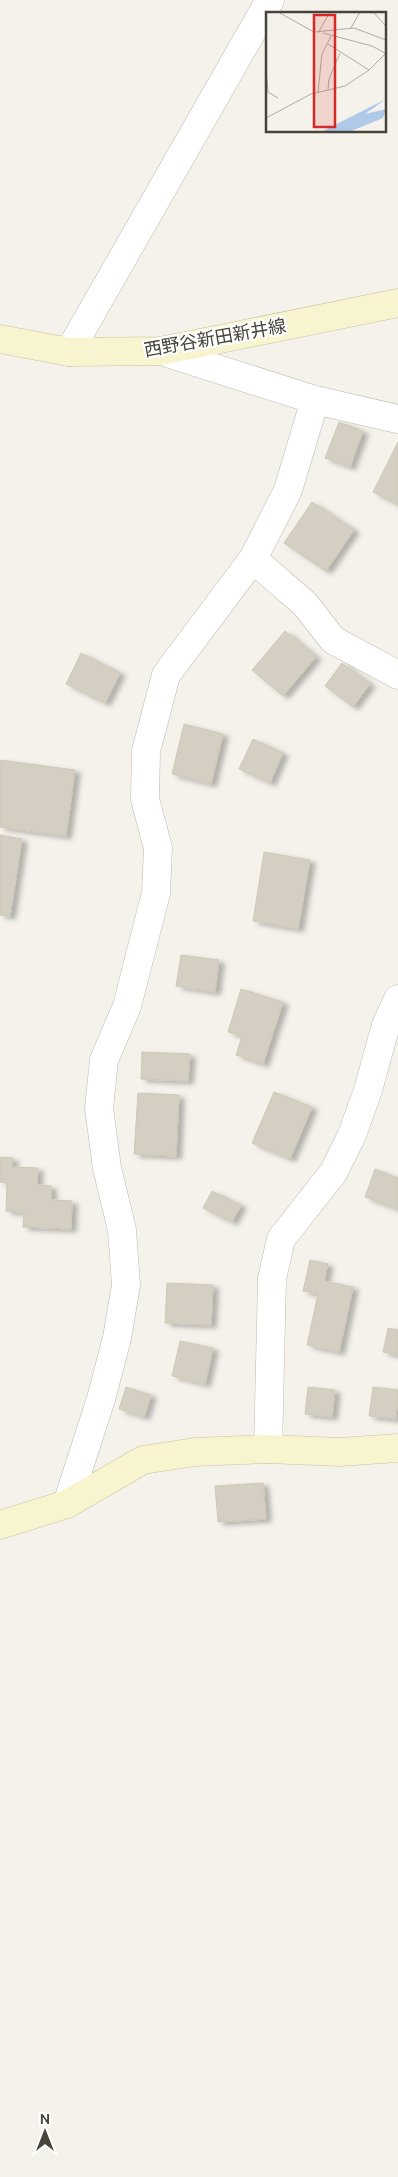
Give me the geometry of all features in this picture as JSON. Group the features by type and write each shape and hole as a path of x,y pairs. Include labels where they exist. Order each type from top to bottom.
{"street":[{"path":"69,352 270,0"},
{"name":"西野谷新田新井線","path":"0,339 69,352 161,351 398,303"},
{"path":"161,351 315,400 398,418"},
{"path":"67,1504 108,1373 117,1338 126,1285 122,1230 107,1168 99,1108 104,1060 127,1006 156,893 158,848 145,799 146,752 166,675 253,559 288,490 315,400"},
{"path":"253,559 306,604 333,640 398,675"},
{"path":"268,1450 272,1279 281,1239 333,1173 352,1135 368,1090 386,1025 398,999"},
{"path":"0,1525 67,1504 143,1460 195,1452 268,1450 340,1452 398,1448"}],"building":[{"path":"339,422 363,431 350,467 325,458"},
{"path":"398,442 398,505 373,492"},
{"path":"312,502 354,530 326,571 284,543"},
{"path":"285,631 316,657 283,696 252,670"},
{"path":"81,653 120,673 105,703 66,684"},
{"path":"342,663 370,684 353,707 325,686"},
{"path":"184,724 223,734 211,784 172,774"},
{"path":"253,739 283,753 270,783 239,769"},
{"path":"0,760 75,770 66,836 0,827"},
{"path":"0,835 22,839 10,916 0,915"},
{"path":"264,852 310,860 298,929 253,921"},
{"path":"181,955 219,960 215,992 176,986"},
{"path":"241,989 283,1002 263,1064 236,1055 242,1036 228,1032"},
{"path":"142,1052 190,1054 188,1081 141,1079"},
{"path":"274,1092 312,1107 290,1159 252,1143"},
{"path":"138,1093 179,1095 176,1156 134,1154"},
{"path":"0,1157 13,1158 12,1167 38,1168 37,1185 51,1186 51,1200 72,1201 71,1229 23,1227 24,1212 6,1211 7,1183 0,1182"},
{"path":"375,1169 398,1178 398,1209 365,1197"},
{"path":"212,1191 241,1205 232,1222 203,1208"},
{"path":"310,1260 328,1264 324,1281 353,1287 339,1352 307,1345 318,1294 303,1291"},
{"path":"167,1283 213,1285 211,1325 165,1323"},
{"path":"388,1328 398,1330 398,1355 383,1352"},
{"path":"180,1341 213,1348 205,1384 172,1376"},
{"path":"126,1387 151,1395 144,1417 119,1409"},
{"path":"308,1387 335,1390 332,1417 305,1414"},
{"path":"373,1387 398,1390 396,1419 369,1416"},
{"path":"263,1483 266,1519 218,1522 215,1486"}]}
